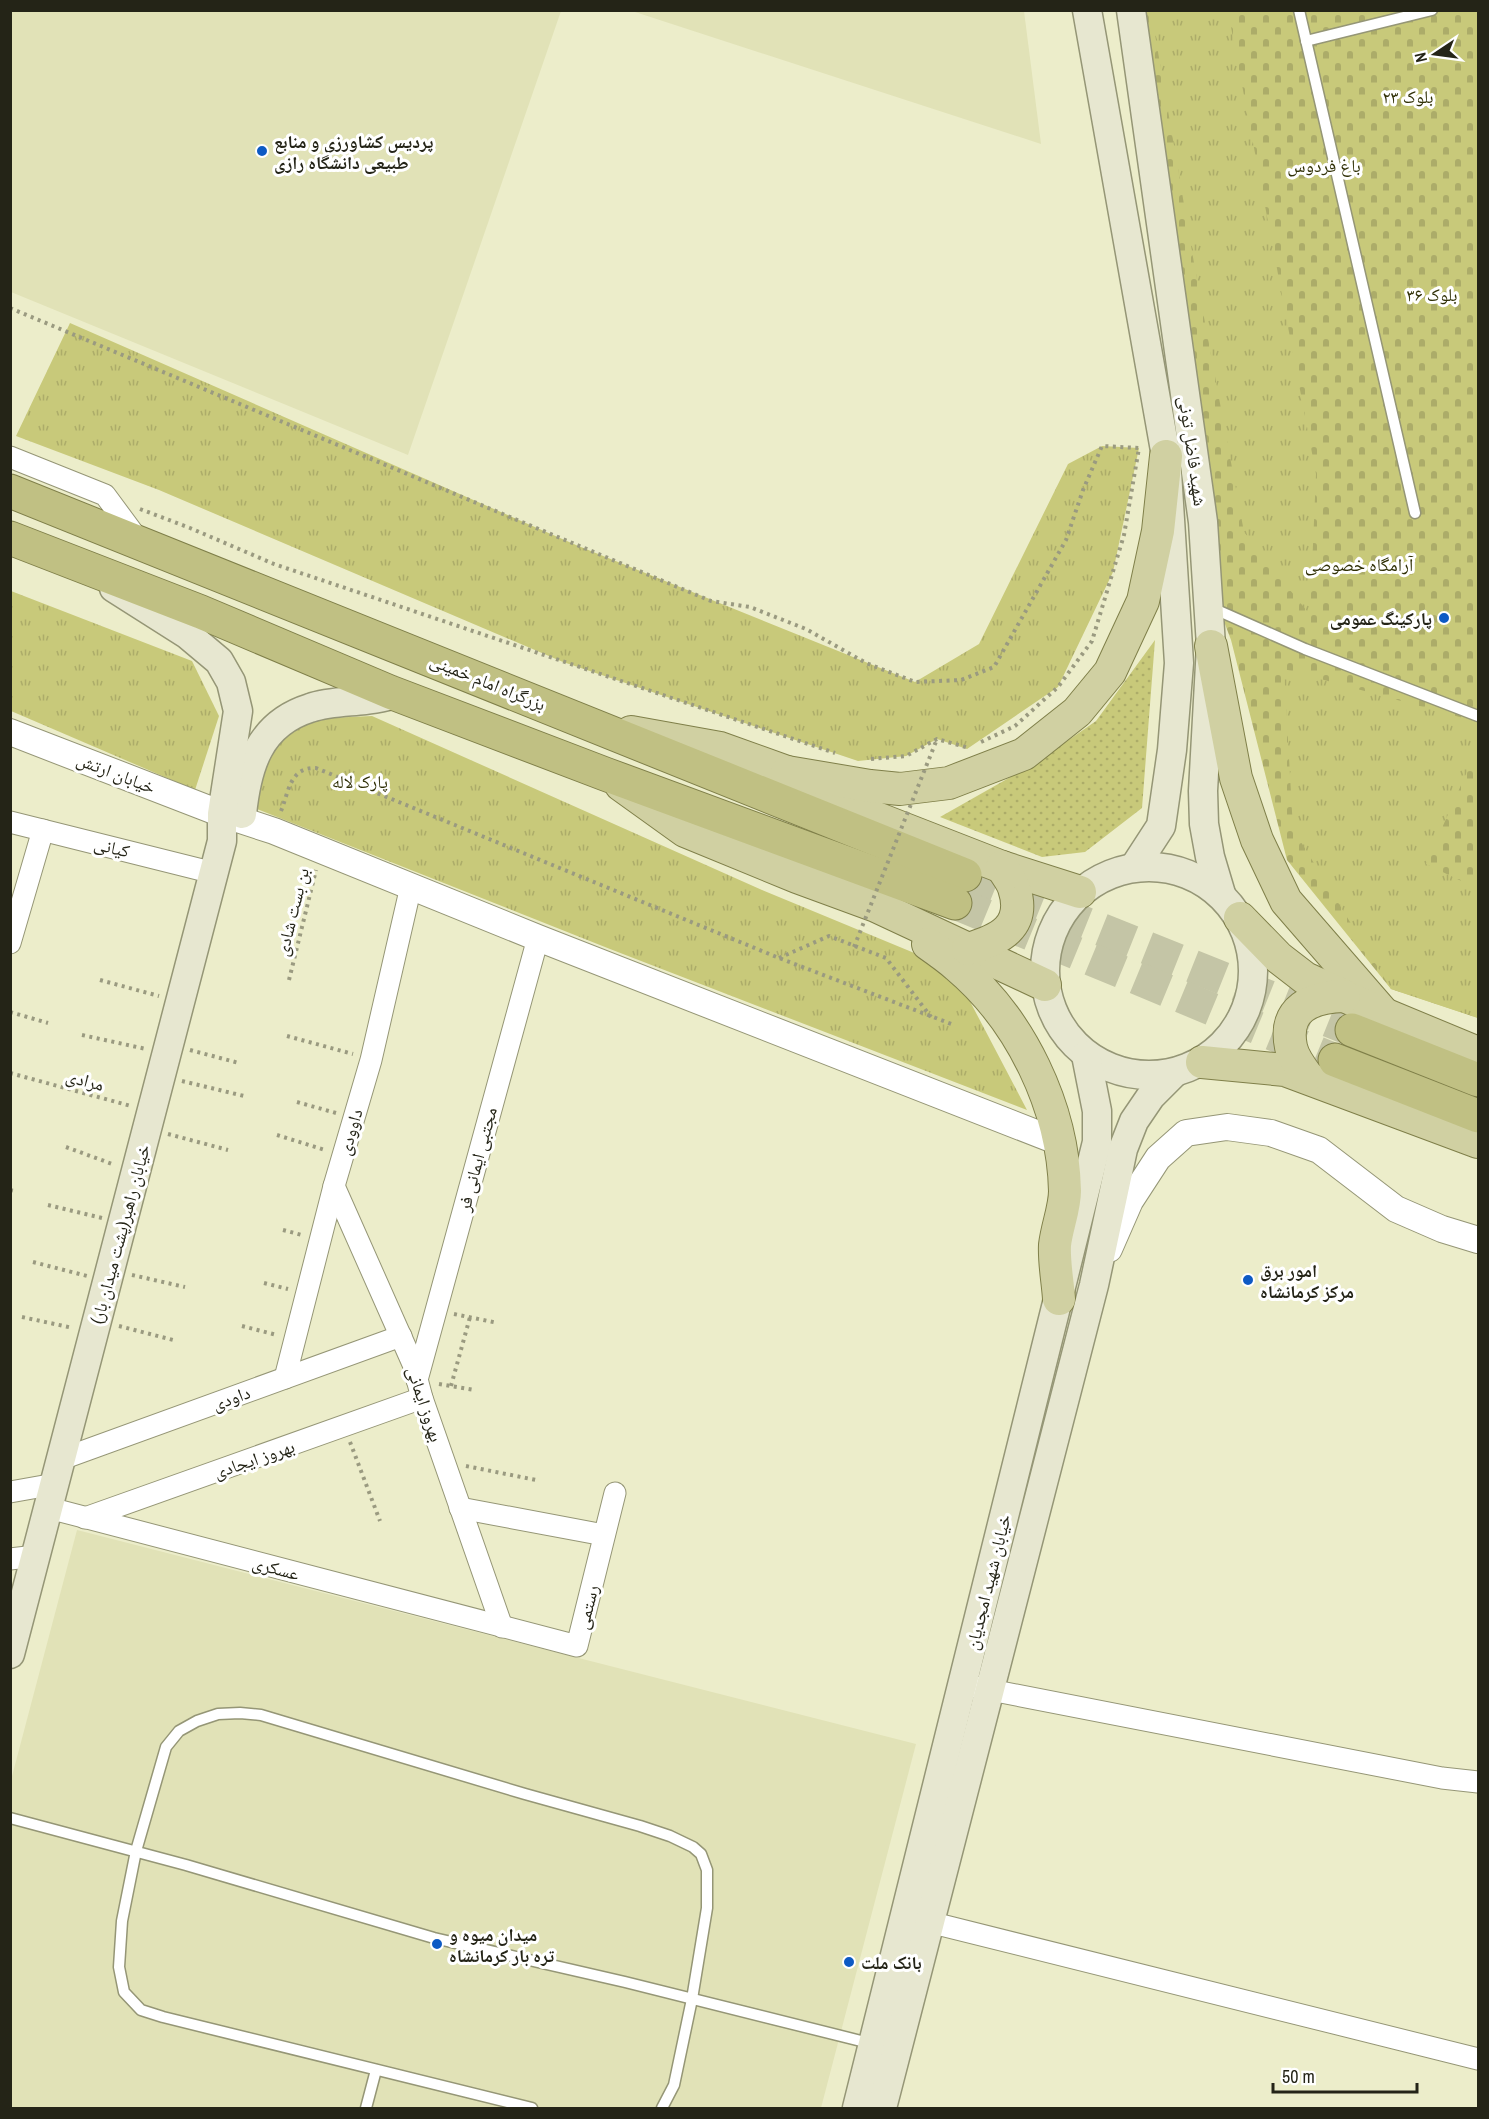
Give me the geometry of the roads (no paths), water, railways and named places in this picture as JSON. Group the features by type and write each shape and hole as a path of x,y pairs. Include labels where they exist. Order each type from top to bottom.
{"highway":[{"name":"بزرگراه امام خمینی","path":"10,491 598,726 960,889 605,774 398,694 201,612 10,538"},
{"path":"1352,1030 1479,1080"},
{"path":"1335,1060 1479,1116"}],"main road":[{"name":"شهید فاضل تونی","path":"1087,10 1166,456 1179,663 1172,750 1161,826 1135,866"},
{"name":"شهید فاضل تونی","path":"1131,10 1203,522 1211,645 1203,802 1204,824 1210,857 1221,894"},
{"path":"598,726 720,748 787,772 900,789 949,783 1024,754 1077,712 1110,672 1143,601 1158,531 1166,456"},
{"path":"74,564 188,634 219,661 231,682 238,711 229,825"},
{"path":"1211,645 1236,778 1257,840 1286,901 1384,1014"},
{"path":"229,825 247,780 255,752 273,730 289,717 311,707 398,694"},
{"path":"787,772 848,807 1002,867 1080,892"},
{"path":"605,774 685,831 876,906 1045,985"},
{"path":"1164,801 1176,813 1183,814 1193,812 1203,802"},
{"name":"خیابان راهبر(پشت میدان بار)","path":"10,1653 23,1558 55,1484 214,873 229,825"},
{"path":"1479,1053 1305,978 1279,958 1240,918 1221,894 1195,876 1166,867 1135,866 1106,875 1080,892 1058,918 1046,950 1045,985 1052,1011 1066,1035 1086,1055 1113,1070 1143,1076 1188,1068 1277,1069 1307,1077 1479,1142"},
{"path":"968,949 1000,938 1009,930 1017,910 1014,888 1002,867"},
{"path":"876,906 958,966 1000,1011 1028,1053 1047,1097 1059,1142 1065,1192 1055,1245 1059,1299"},
{"path":"1188,1068 1228,1041 1245,1013 1254,982 1252,949 1240,918"},
{"path":"1307,1077 1291,1047 1294,1016 1306,1004 1329,996 1344,996"},
{"name":"خیابان شهید امجدیان","path":"882,2109 962,1684 1097,1142 1097,1111 1086,1055"},
{"name":"خیابان شهید امجدیان","path":"857,2109 874,2044 917,1919 990,1690 1094,1285 1123,1149 1134,1122 1151,1096 1188,1068"}],"street":[{"path":"10,457 105,495 139,542"},
{"name":"خیابان ارتش","path":"10,732 229,825 274,831 538,938 1059,1142"},
{"name":"کیانی","path":"10,822 214,873"},
{"path":"10,943 43,830"},
{"name":"داوودی","path":"285,1378 334,1186 371,1060 411,886"},
{"name":"مجتبی ایمانی فر","path":"420,1389 436,1310 538,938"},
{"path":"1094,1285 1130,1201 1158,1158 1186,1133 1227,1127 1271,1133 1318,1150 1396,1209 1442,1229 1479,1240"},
{"name":"بهروز ایمانی","path":"334,1186 400,1336 502,1628"},
{"name":"داودی","path":"10,1492 55,1484 285,1378 400,1336"},
{"name":"بهروز ایجادی","path":"85,1518 344,1427 420,1389"},
{"name":"عسکری","path":"55,1484 85,1518 502,1628"},
{"name":"رستمی","path":"502,1628 577,1646 615,1493"},
{"path":"460,1508 604,1535"},
{"path":"962,1684 1442,1778 1479,1782"},
{"path":"917,1919 1479,2059"}],"lane":[{"path":"1299,10 1414,513"},
{"path":"1306,41 1432,10"},
{"path":"1210,606 1305,649 1479,717"},
{"path":"532,2109 163,2017 141,2010 124,1992 119,1967 122,1920 136,1851 166,1748 178,1731 218,1714 261,1715 514,1791 640,1826 693,1847 700,1854 707,1870 707,1898 692,1999 674,2085 662,2109"},
{"path":"10,1818 136,1851 434,1938 874,2044"},
{"path":"366,2109 376,2070"}],"tunnel":[{"path":"965,875 1352,1030"},
{"path":"955,903 1335,1060"}],"place":[{"name":"پردیس کشاورزی و منابع طبیعی دانشگاه رازی","path":"262,151"},
{"name":"پارکینگ عمومی","path":"1444,618"},
{"name":"امور برق مرکز کرمانشاه","path":"1248,1280"},
{"name":"میدان میوه و تره بار کرمانشاه","path":"437,1944"},
{"name":"بانک ملت","path":"849,1962"}],"park label":[{"name":"بلوک ۲۳","path":"1408,96"},
{"name":"باغ فردوس","path":"1324,165"},
{"name":"بلوک ۳۶","path":"1432,294"},
{"name":"آرامگاه خصوصی","path":"1359,564"},
{"name":"پارک لاله","path":"360,781"}]}
